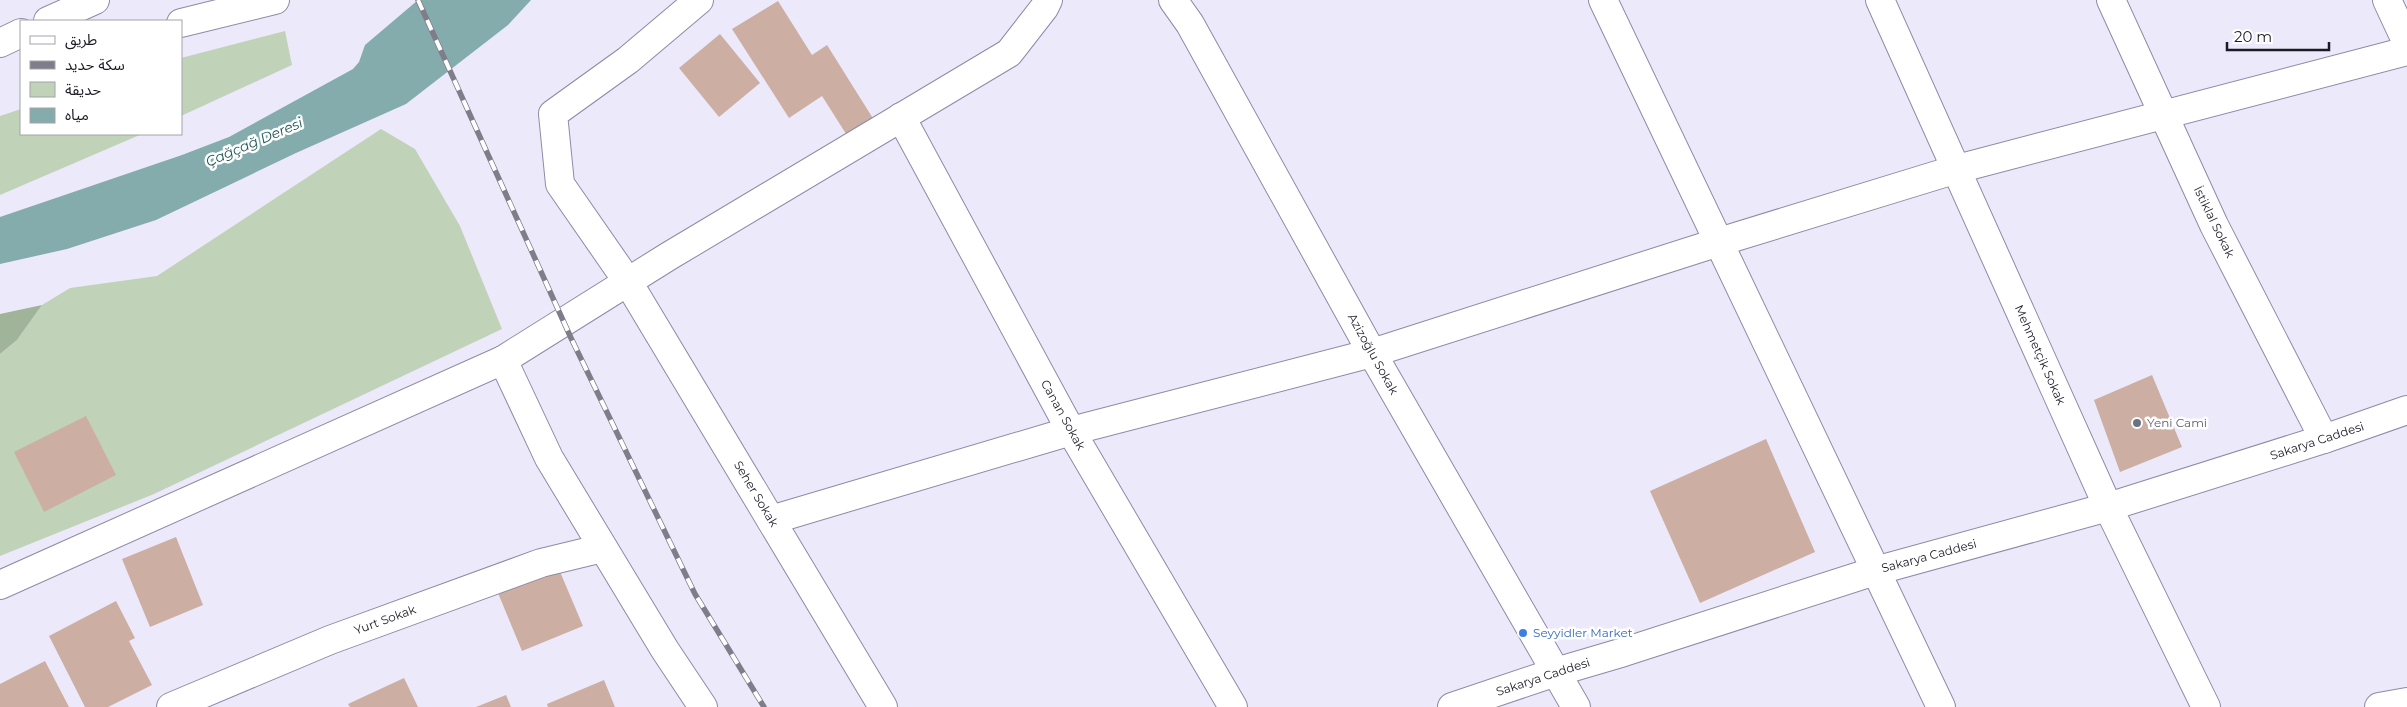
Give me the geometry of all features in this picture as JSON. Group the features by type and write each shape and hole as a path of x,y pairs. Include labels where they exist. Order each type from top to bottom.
{"street":[{"path":"52,20 95,0"},
{"path":"182,23 274,0"},
{"name":"Seher Sokak","path":"699,0 628,60 554,114 560,184 628,282 883,707"},
{"path":"0,585 503,360 628,282 1009,53 1044,8 1048,0"},
{"name":"Azizoğlu Sokak","path":"1173,0 1190,24 1372,353 1576,707"},
{"path":"1603,0 1941,707"},
{"name":"Mehmetçik Sokak","path":"1880,0 2108,507 2206,707"},
{"name":"İstiklal Sokak","path":"2111,0 2214,225 2324,439"},
{"path":"2387,0 2407,42"},
{"path":"0,43 20,33"},
{"path":"772,520 1071,431 1372,353 1719,242 1957,169 2407,52"},
{"name":"Canan Sokak","path":"901,117 1071,431 1233,707"},
{"path":"503,360 549,458 665,650 703,707"},
{"name":"Sakarya Caddesi","path":"1452,707 1875,571 2108,507 2324,439 2407,410"},
{"name":"Yurt Sokak","path":"171,707 339,636 541,563 603,548"},
{"path":"2379,707 2407,702"}],"green space":[{"path":"285,31 292,65 182,116 182,58"},
{"path":"20,109 20,135 140,135 0,195 0,116"},
{"path":"381,129 415,149 460,226 502,329 154,494 0,556 0,354 17,340 42,305 70,288 157,276"}],"shaded area":[{"path":"42,305 17,340 0,354 0,314"}],"water":[{"name":"Çağçağ Deresi","path":"418,0 531,0 508,25 406,104 296,153 156,220 67,249 0,264 0,217 229,137 353,69 359,62 365,45"}],"building":[{"path":"778,1 812,55 827,45 874,120 848,137 822,96 789,118 732,29"},
{"path":"720,34 760,83 719,117 679,68"},
{"name":"Yeni Cami","path":"2152,375 2182,447 2120,472 2094,400"},
{"path":"86,416 116,475 44,512 14,452"},
{"path":"1766,439 1815,552 1700,603 1650,491"},
{"path":"176,537 203,605 150,627 122,559"},
{"path":"558,567 583,626 522,651 498,593"},
{"path":"116,601 135,638 129,641 152,685 108,707 85,707 49,636"},
{"path":"45,661 69,707 0,707 0,684"},
{"path":"404,678 418,707 350,707 348,704"},
{"path":"604,680 615,707 548,707 547,704"},
{"path":"506,695 511,707 476,707"}],"railway":[{"path":"418,0 571,338 695,594 764,707"}],"place":[{"name":"Yeni Cami","path":"2137,423"},
{"name":"Seyyidler Market","path":"1523,633"}]}
